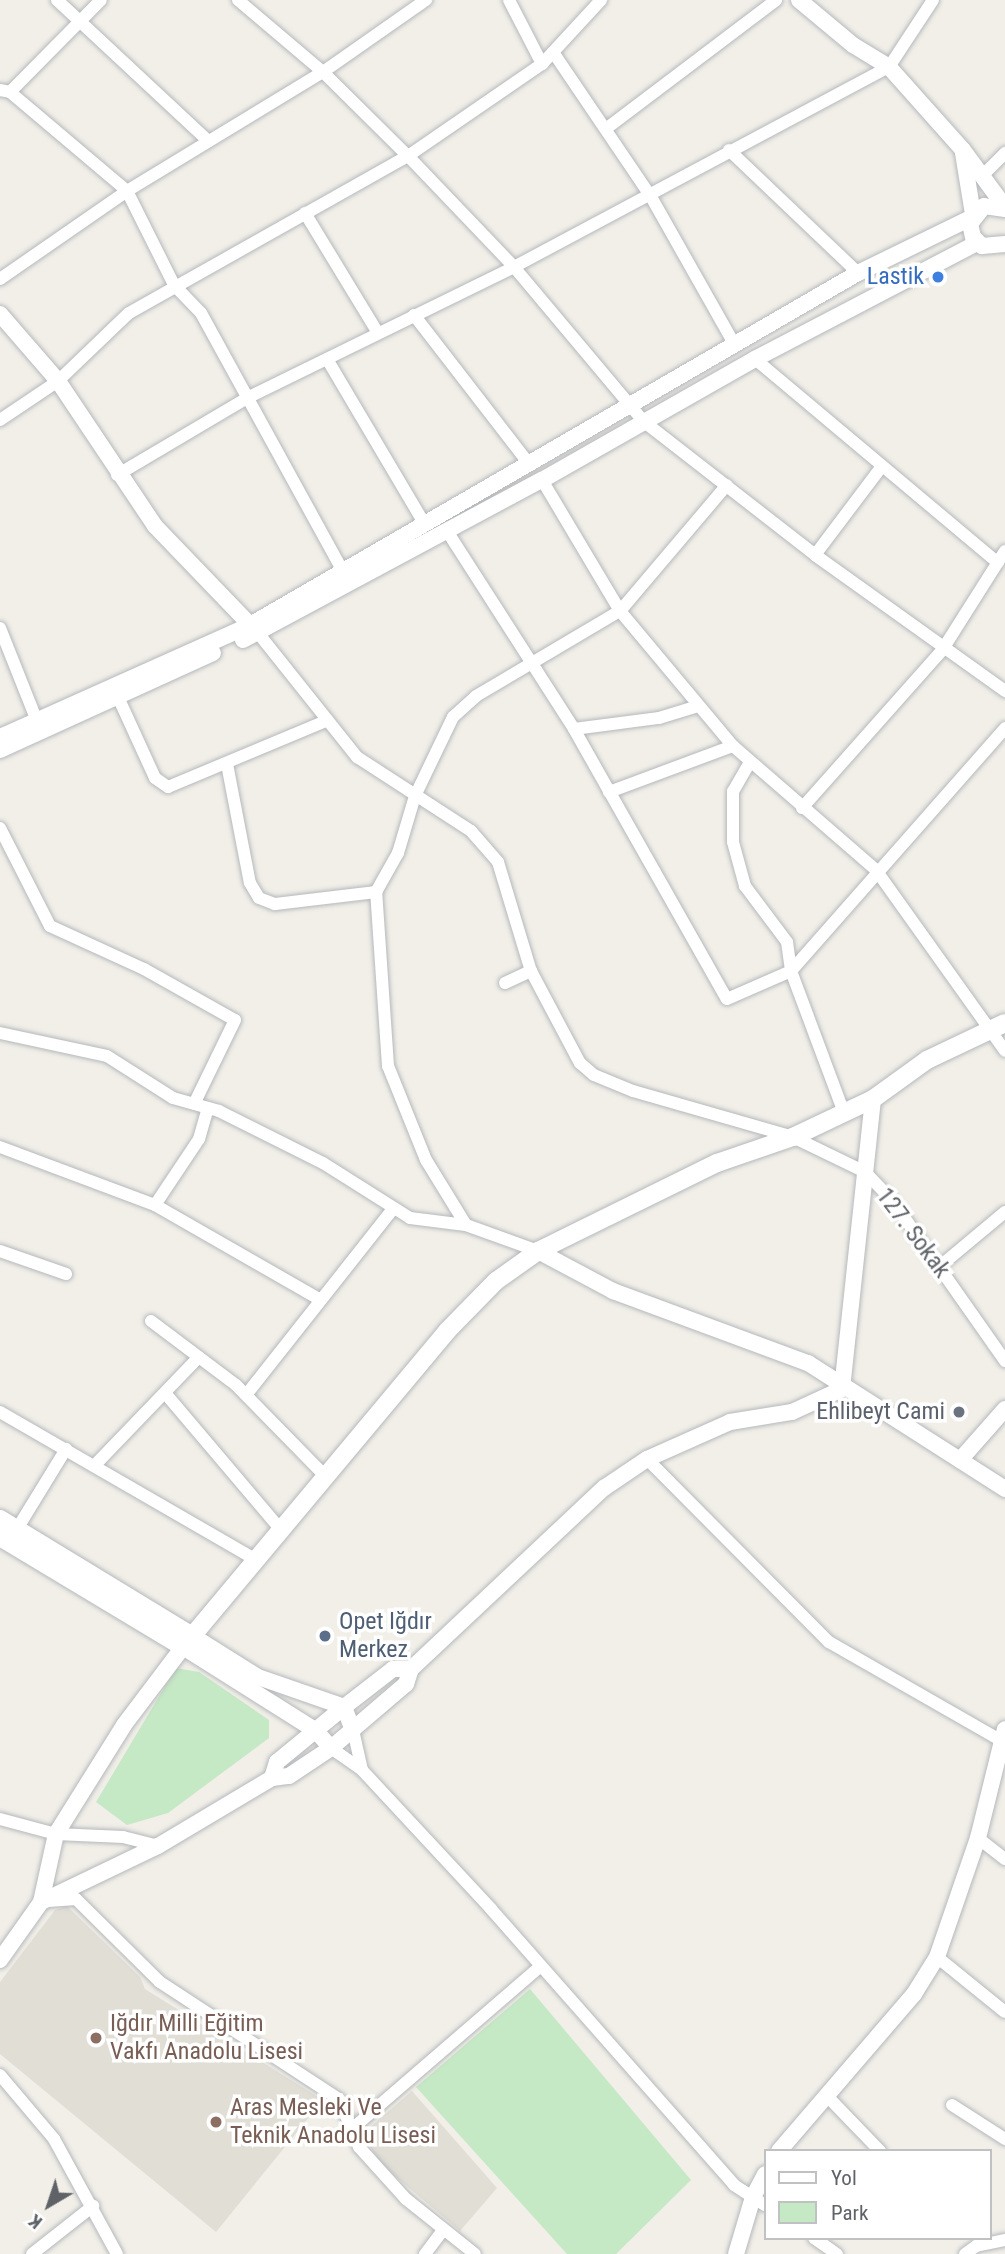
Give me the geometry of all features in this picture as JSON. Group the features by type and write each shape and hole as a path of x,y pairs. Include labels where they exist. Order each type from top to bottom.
{"main road":[{"path":"187,1641 447,1331 496,1281 538,1251 716,1163 793,1136 873,1099 927,1060 997,1027"},
{"path":"0,1519 187,1641"},
{"path":"0,1537 187,1641"}],"street":[{"path":"57,0 208,141"},
{"path":"102,0 5,91 127,191 174,285 201,313 346,577"},
{"path":"238,0 323,72 408,156 514,267 643,421 815,555 1005,691"},
{"path":"0,279 127,191 323,72 426,0"},
{"path":"509,0 542,64"},
{"path":"0,420 58,381 129,313 174,285 408,156 542,64 601,0"},
{"path":"607,128 776,0"},
{"path":"799,0 853,45 889,67 963,150 1005,208"},
{"path":"117,475 247,398 514,267 889,67 933,0"},
{"path":"553,52 650,195 736,345"},
{"path":"729,150 858,273"},
{"path":"963,150 972,216 970,231 977,243 989,248 1004,246"},
{"path":"982,176 1005,153"},
{"path":"346,577 424,523 630,407 858,273 972,216 990,204 1005,208"},
{"path":"305,213 378,333"},
{"path":"0,750 118,697 254,629 346,577 447,531 755,359 977,243"},
{"path":"0,314 58,381 117,475 184,560 254,629 357,757 415,796"},
{"path":"414,315 529,464"},
{"path":"327,359 424,523"},
{"path":"755,359 882,466 1002,557 943,649 802,808"},
{"path":"815,555 882,466"},
{"path":"542,480 620,611 733,747 876,870 997,1027 1005,1051"},
{"path":"466,1225 426,1160 388,1066 376,892 398,853 415,796 453,717 532,663 620,611 727,485"},
{"path":"447,531 574,729 727,999 791,971 876,870 1005,728"},
{"path":"0,628 37,720"},
{"path":"0,737 254,629"},
{"path":"118,697 161,784 169,787 328,720"},
{"path":"574,729 659,718 698,706"},
{"path":"608,792 733,747"},
{"path":"750,762 733,790 733,842 745,886 788,942 791,971 844,1113"},
{"path":"228,764 250,883 259,898 275,904 376,892"},
{"name":"127. Sokak","path":"415,796 471,831 498,862 531,971 580,1063 594,1074 668,1104 793,1136 865,1172 892,1200 1005,1361"},
{"path":"0,828 50,926 144,969 235,1020 194,1104"},
{"path":"505,983 531,971"},
{"path":"0,1033 89,1049 173,1098 208,1108 323,1163 410,1218 466,1225 538,1251 613,1291 808,1363 842,1389 1005,1489"},
{"path":"842,1389 873,1099"},
{"path":"155,1205 199,1139 208,1108"},
{"path":"0,1147 155,1205 321,1300"},
{"path":"246,1395 393,1209"},
{"path":"939,1267 1005,1212"},
{"path":"0,1251 66,1274"},
{"path":"150,1321 246,1395 325,1476"},
{"path":"94,1466 199,1357"},
{"path":"41,1902 158,1846 271,1778 289,1776 331,1748 406,1684 411,1669 604,1488 647,1459 730,1422 792,1412 842,1389"},
{"path":"165,1393 281,1530"},
{"path":"960,1460 1005,1409"},
{"path":"0,1412 256,1560"},
{"path":"17,1529 66,1449"},
{"path":"647,1459 821,1636 1004,1739 978,1839 937,1957 914,1994 781,2149"},
{"path":"187,1641 258,1676 344,1707 353,1730 362,1770"},
{"path":"187,1641 315,1730 331,1748 362,1770 541,1966 734,2185 759,2201"},
{"path":"0,1960 41,1902 56,1834 124,1725 187,1641"},
{"path":"271,1778 276,1762 344,1707 393,1669 411,1669"},
{"path":"0,1819 56,1834 123,1837 158,1846"},
{"path":"978,1839 1005,1859"},
{"path":"41,1902 76,1899 160,1982 339,2099 359,2147 406,2199 475,2254"},
{"path":"937,1957 1005,2012"},
{"path":"353,2128 541,1966"},
{"path":"0,2075 54,2139 117,2254"},
{"path":"826,2095 878,2149"},
{"path":"952,2105 1005,2139"},
{"path":"736,2254 759,2201 764,2179"},
{"path":"32,2254 93,2206"},
{"path":"425,2254 443,2230"},
{"path":"817,2240 837,2254"},
{"path":"968,2247 1005,2240"}],"shaded area":[{"path":"67,1906 140,1977 145,1989 323,2100 216,2232 0,2054 0,1982 55,1910"},
{"path":"412,2091 497,2188 460,2231 382,2165 362,2134"}],"green space":[{"path":"176,1668 199,1672 269,1720 269,1738 168,1813 127,1825 96,1802"},
{"path":"530,1989 691,2180 616,2254 567,2254 416,2087"}],"place":[{"name":"Lastik","path":"938,277"},
{"name":"Ehlibeyt Cami","path":"959,1412"},
{"name":"Opet Iğdır Merkez","path":"325,1636"},
{"name":"Iğdır Milli Eğitim Vakfı Anadolu Lisesi","path":"96,2038"},
{"name":"Aras Mesleki Ve Teknik Anadolu Lisesi","path":"216,2122"}]}
